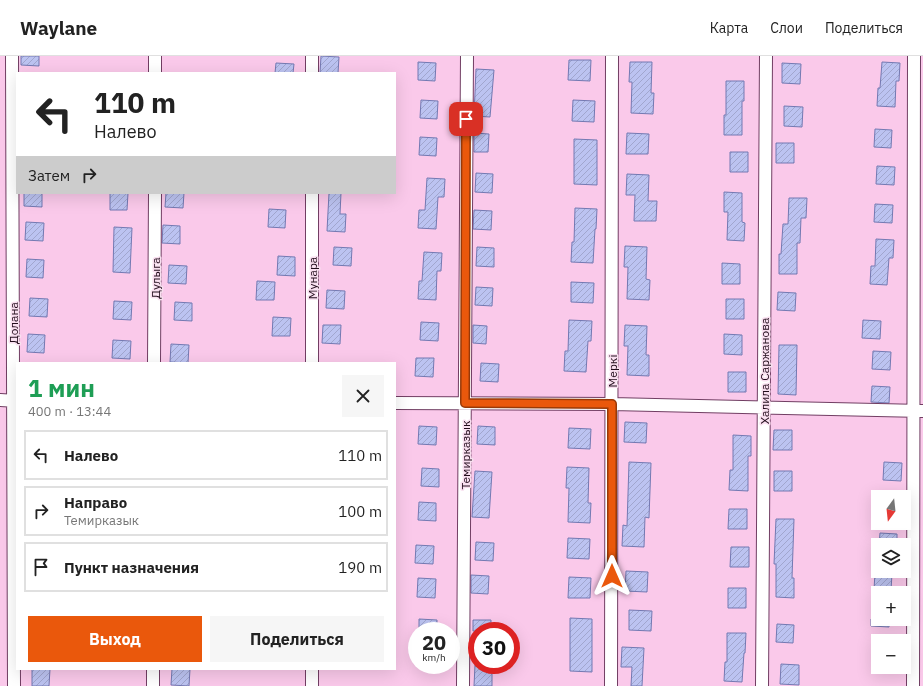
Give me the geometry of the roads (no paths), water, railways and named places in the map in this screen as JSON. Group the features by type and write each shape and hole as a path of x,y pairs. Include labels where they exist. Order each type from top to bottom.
{"street":[{"name":"Долана","path":"12,56 15,401 14,686"},
{"path":"155,56 155,72"},
{"path":"312,56 312,72"},
{"name":"Темирказык","path":"463,686 466,56"},
{"name":"Меркі","path":"611,686 612,56"},
{"name":"Халила Саржанова","path":"762,686 766,56"},
{"path":"913,686 918,410 914,56"},
{"name":"Дулыга","path":"154,362 155,194"},
{"name":"Мунара","path":"312,194 312,362"},
{"path":"0,400 15,401"},
{"path":"396,403 612,404 918,410"},
{"path":"153,670 153,686"},
{"path":"312,670 312,686"}]}
